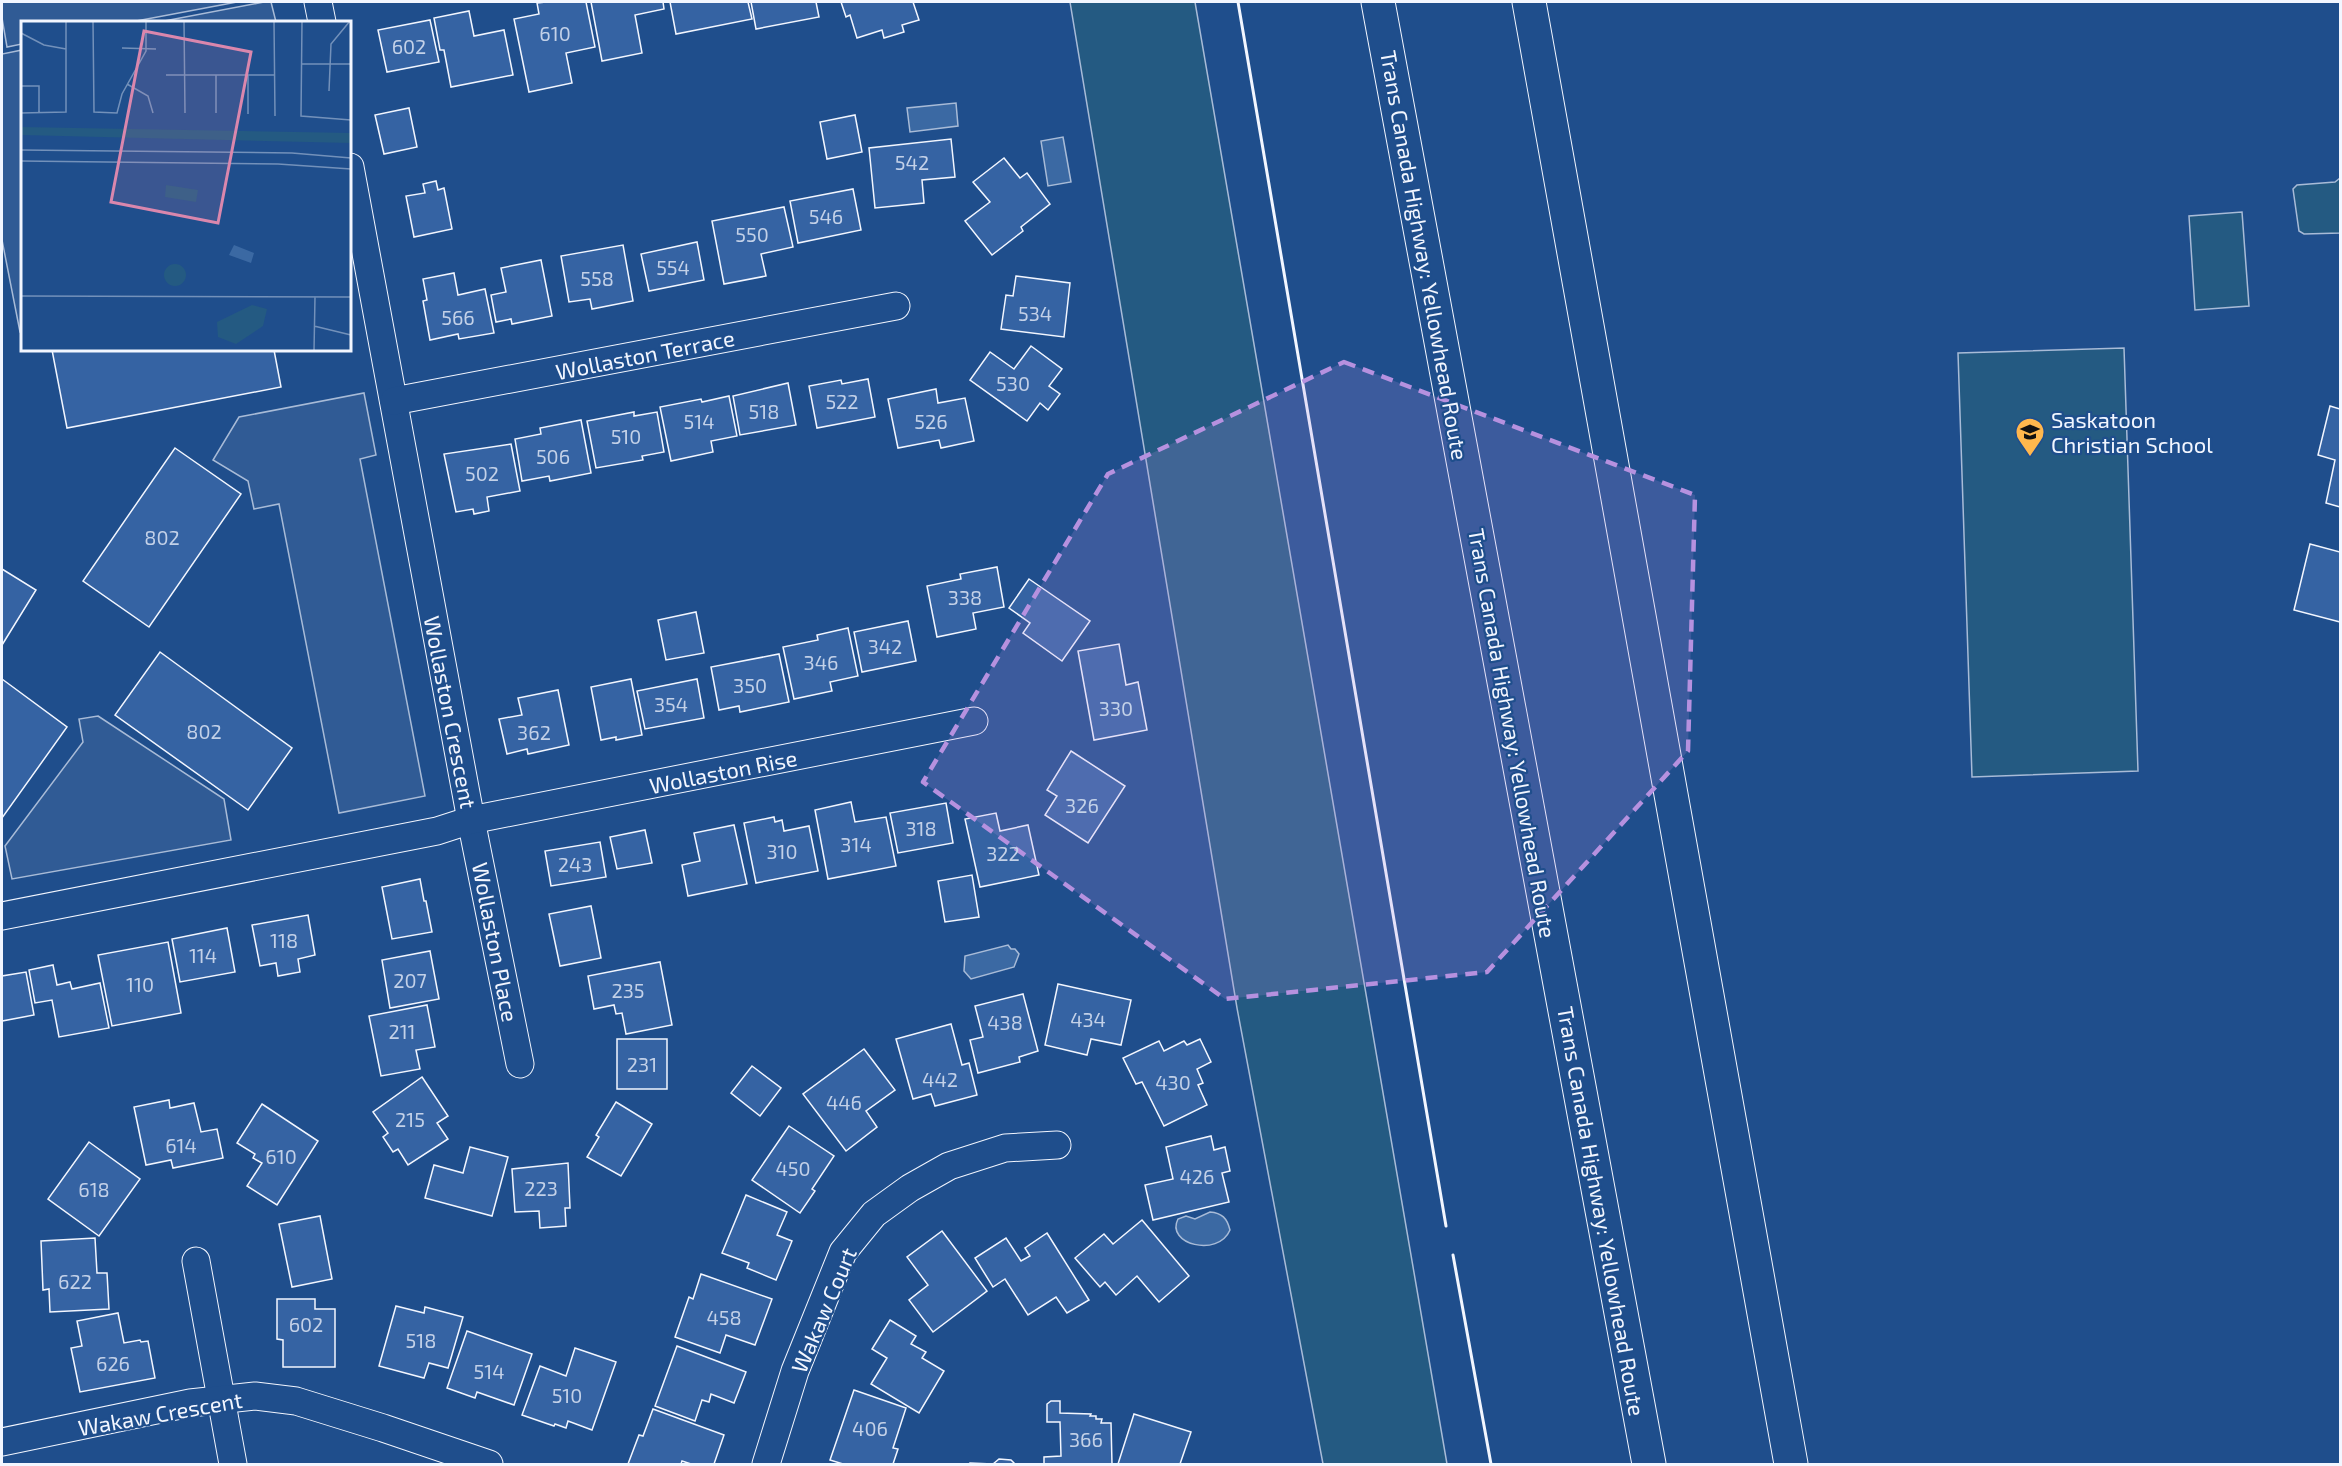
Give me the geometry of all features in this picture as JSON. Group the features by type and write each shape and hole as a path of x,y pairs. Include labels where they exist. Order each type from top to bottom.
{"highway":[{"name":"Trans Canada Highway: Yellowhead Route","path":"1378,2 1649,1464"},
{"path":"1529,2 1791,1464"}],"street":[{"path":"318,2 322,21"},
{"name":"Wollaston Crescent","path":"2,916 437,831 471,820 351,173"},
{"name":"Wollaston Terrace","path":"394,401 896,306"},
{"name":"Wollaston Rise","path":"471,820 974,721"},
{"name":"Wollaston Place","path":"471,820 520,1064"},
{"name":"Wakaw Court","path":"766,1464 795,1371 843,1252 874,1214 910,1188 949,1166 1005,1148 1057,1145"},
{"path":"196,1261 233,1464"},
{"name":"Wakaw Crescent","path":"2,1442 190,1404 255,1396 296,1401 489,1464"}],"highlighted area":[{"path":"1344,362 1695,495 1688,751 1487,972 1225,999 923,782 1108,474"}],"shaded area":[{"path":"2,2 237,2 136,21 21,21 21,44 7,47"},
{"path":"271,2 276,21 164,21"},
{"path":"1070,2 1195,2 1447,1464 1323,1464 1237,1008"},
{"path":"21,50 21,332 2,240 2,54"},
{"path":"956,103 958,126 910,132 907,108"},
{"path":"1063,137 1071,182 1048,186 1041,141"},
{"path":"2340,178 2340,233 2304,234 2299,231 2293,189 2297,185 2335,182"},
{"path":"2242,212 2249,306 2195,310 2189,216"},
{"path":"2124,348 2138,771 1972,777 1958,353"},
{"path":"364,393 376,455 360,459 425,796 339,813 279,504 254,509 248,481 213,460 239,417"},
{"path":"98,716 224,799 231,840 12,879 5,846 83,742 79,719"},
{"path":"1008,945 1019,954 1014,967 971,979 964,971 965,956"},
{"path":"1210,1212 1221,1215 1227,1222 1230,1230 1224,1239 1215,1244 1205,1245 1186,1241 1179,1235 1176,1228 1178,1219 1186,1216 1195,1219"}],"building":[{"path":"586,2 595,47 566,53 572,83 529,92 514,19 539,14 537,3"},
{"path":"591,2 663,2 664,9 635,15 642,53 602,61"},
{"path":"670,2 748,2 752,19 676,34"},
{"path":"751,2 816,2 819,17 756,29"},
{"path":"841,2 913,2 919,20 902,25 904,32 884,38 882,30 857,38 850,15 846,17"},
{"path":"469,11 474,36 504,30 513,75 451,87 444,50 440,50 434,18"},
{"path":"430,20 439,62 387,72 378,30"},
{"path":"409,108 417,147 384,154 375,115"},
{"path":"855,115 862,152 827,159 820,122"},
{"path":"951,139 955,177 922,180 924,203 875,208 869,148"},
{"path":"1004,158 1020,178 1027,173 1050,204 1021,227 1023,231 992,255 965,221 990,202 973,182"},
{"path":"436,181 438,190 444,188 452,229 414,237 406,196 425,193 423,184"},
{"path":"853,189 861,230 798,243 790,201"},
{"path":"784,207 793,247 761,254 766,276 724,284 712,221"},
{"path":"697,242 704,280 649,291 641,254"},
{"path":"623,245 633,301 592,309 590,299 569,302 561,256"},
{"path":"541,260 552,316 512,324 511,319 496,322 491,295 506,292 501,268"},
{"path":"454,273 458,295 485,289 494,333 459,339 458,334 430,340 423,301 427,300 423,279"},
{"path":"1016,276 1070,283 1064,337 1001,329 1006,295 1013,296"},
{"path":"1031,346 1062,369 1049,386 1060,394 1048,410 1040,403 1027,421 970,380 990,352 1014,369"},
{"path":"52,351 274,351 281,387 67,428"},
{"path":"868,379 875,417 817,428 809,386 841,380 842,384"},
{"path":"788,383 796,425 740,435 733,396"},
{"path":"936,389 938,403 965,398 974,441 941,448 939,440 898,448 888,399"},
{"path":"729,396 737,436 711,441 713,452 671,461 660,407"},
{"path":"2330,406 2340,409 2340,507 2326,503 2335,460 2318,455"},
{"path":"634,412 634,416 657,412 664,452 642,456 643,460 596,468 587,421"},
{"path":"581,420 591,473 550,481 549,476 522,481 515,439 541,434 540,428"},
{"path":"511,444 520,491 487,497 489,511 474,514 473,509 456,512 444,454"},
{"path":"175,448 241,494 149,627 83,581"},
{"path":"2310,544 2340,552 2340,622 2294,610"},
{"path":"997,567 1004,607 973,613 976,629 937,637 927,586 961,579 960,574"},
{"path":"2,569 36,590 2,645"},
{"path":"1029,579 1090,621 1062,661 1023,633 1030,623 1009,608"},
{"path":"696,612 704,653 666,660 658,620"},
{"path":"908,621 916,661 862,672 854,632"},
{"path":"848,628 858,676 830,682 832,691 794,699 783,647 818,640 817,635"},
{"path":"1119,644 1126,685 1138,682 1147,730 1094,740 1078,651"},
{"path":"160,652 292,748 248,810 115,715"},
{"path":"779,654 789,702 740,712 739,706 719,710 711,667"},
{"path":"2,679 67,727 2,818"},
{"path":"631,679 642,735 616,740 616,737 601,740 591,687"},
{"path":"697,679 704,718 645,729 637,691"},
{"path":"558,690 569,745 528,754 527,749 507,754 499,719 522,715 518,698"},
{"path":"1071,751 1125,786 1088,843 1045,815 1057,796 1047,790"},
{"path":"851,802 855,822 886,817 896,866 828,879 815,810"},
{"path":"946,803 953,843 898,853 890,813"},
{"path":"996,813 1000,831 1028,825 1039,875 980,887 965,819"},
{"path":"774,817 775,822 782,820 784,831 809,826 818,871 756,883 744,823"},
{"path":"734,825 747,884 688,896 682,865 700,861 694,833"},
{"path":"645,830 652,863 617,869 610,837"},
{"path":"600,842 606,877 551,886 545,851"},
{"path":"972,875 979,917 945,922 938,881"},
{"path":"420,879 432,932 392,939 382,887"},
{"path":"591,906 601,958 560,966 549,914"},
{"path":"308,915 315,955 298,959 300,972 278,976 276,963 260,966 252,925"},
{"path":"227,928 235,972 180,982 172,939"},
{"path":"168,942 181,1013 112,1026 98,955"},
{"path":"430,951 439,999 390,1008 382,960"},
{"path":"660,962 672,1025 626,1034 622,1013 616,1014 614,1005 594,1009 588,976"},
{"path":"53,965 57,985 70,982 72,989 100,983 109,1028 59,1037 52,1000 35,1003 29,970"},
{"path":"26,972 34,1015 2,1021 2,976"},
{"path":"1058,984 1131,1000 1121,1045 1091,1039 1087,1055 1045,1045"},
{"path":"1023,994 1038,1051 1019,1057 1020,1062 978,1073 970,1040 983,1037 975,1006"},
{"path":"427,1005 435,1047 416,1050 420,1069 381,1076 369,1016"},
{"path":"951,1024 962,1065 969,1063 977,1095 935,1106 931,1094 913,1099 896,1039"},
{"path":"617,1039 667,1039 667,1089 617,1089"},
{"path":"1200,1039 1211,1062 1197,1069 1203,1083 1198,1085 1207,1105 1164,1126 1142,1082 1136,1084 1123,1058 1159,1041 1164,1051 1184,1041 1187,1045"},
{"path":"864,1049 895,1090 866,1111 877,1127 846,1151 803,1094"},
{"path":"752,1066 781,1088 760,1116 731,1093"},
{"path":"422,1077 448,1116 437,1123 448,1139 408,1165 398,1149 393,1152 383,1137 388,1133 373,1112"},
{"path":"169,1100 170,1108 194,1103 201,1132 217,1129 223,1158 173,1168 171,1160 146,1165 134,1107"},
{"path":"616,1102 652,1124 621,1176 587,1157 599,1137 596,1135"},
{"path":"262,1104 318,1141 277,1205 247,1186 262,1163 253,1158 255,1154 237,1143"},
{"path":"789,1126 834,1156 812,1189 815,1191 800,1213 752,1180"},
{"path":"1211,1136 1214,1150 1225,1147 1230,1171 1222,1173 1229,1202 1153,1220 1145,1185 1173,1179 1166,1147"},
{"path":"89,1142 140,1179 99,1236 48,1199"},
{"path":"470,1147 508,1157 492,1216 425,1198 434,1165 463,1173"},
{"path":"568,1163 570,1208 565,1208 566,1226 540,1228 539,1211 515,1212 512,1169"},
{"path":"746,1195 787,1212 777,1235 792,1241 776,1280 747,1268 749,1263 722,1253"},
{"path":"320,1216 332,1279 292,1287 279,1224"},
{"path":"1142,1220 1189,1276 1159,1302 1137,1276 1116,1295 1105,1282 1100,1287 1075,1258 1104,1234 1113,1244"},
{"path":"942,1231 987,1291 933,1332 909,1300 928,1285 907,1257"},
{"path":"1047,1233 1089,1300 1067,1313 1056,1297 1028,1315 1005,1279 993,1287 975,1258 1006,1238 1021,1261 1030,1256 1025,1248"},
{"path":"95,1238 97,1273 107,1273 109,1309 50,1312 49,1289 43,1290 41,1241"},
{"path":"701,1274 772,1299 755,1345 726,1335 720,1353 675,1337 689,1297 693,1299"},
{"path":"277,1299 315,1299 315,1309 335,1309 335,1367 283,1367 283,1340 277,1339"},
{"path":"396,1306 424,1313 425,1307 463,1317 448,1368 429,1363 424,1378 379,1366"},
{"path":"118,1313 124,1343 148,1341 155,1378 80,1392 71,1348 82,1346 77,1321"},
{"path":"890,1320 916,1336 911,1344 926,1352 922,1358 944,1371 919,1413 871,1384 887,1358 872,1349"},
{"path":"467,1331 532,1354 514,1405 477,1392 475,1398 447,1388"},
{"path":"677,1346 746,1372 734,1403 711,1394 709,1402 702,1400 695,1421 655,1406"},
{"path":"575,1348 616,1362 592,1430 568,1421 566,1428 555,1424 554,1426 522,1415 540,1366 566,1376"},
{"path":"854,1390 906,1408 893,1448 898,1449 893,1464 843,1464 830,1460"},
{"path":"1051,1401 1060,1401 1060,1413 1091,1414 1090,1416 1096,1416 1096,1419 1102,1419 1101,1423 1111,1423 1112,1464 1044,1464 1044,1457 1061,1456 1060,1422 1047,1422 1047,1404"},
{"path":"653,1409 724,1435 714,1464 691,1464 682,1461 681,1464 628,1464 639,1435 643,1436"},
{"path":"1134,1414 1191,1432 1180,1464 1118,1464"},
{"path":"999,1459 1011,1460 1015,1464 993,1464"}],"wall":[{"path":"1238,2 1446,1226"},
{"path":"1453,1255 1491,1464"}],"place":[{"name":"Saskatoon Christian School","path":"2030,458"}]}
